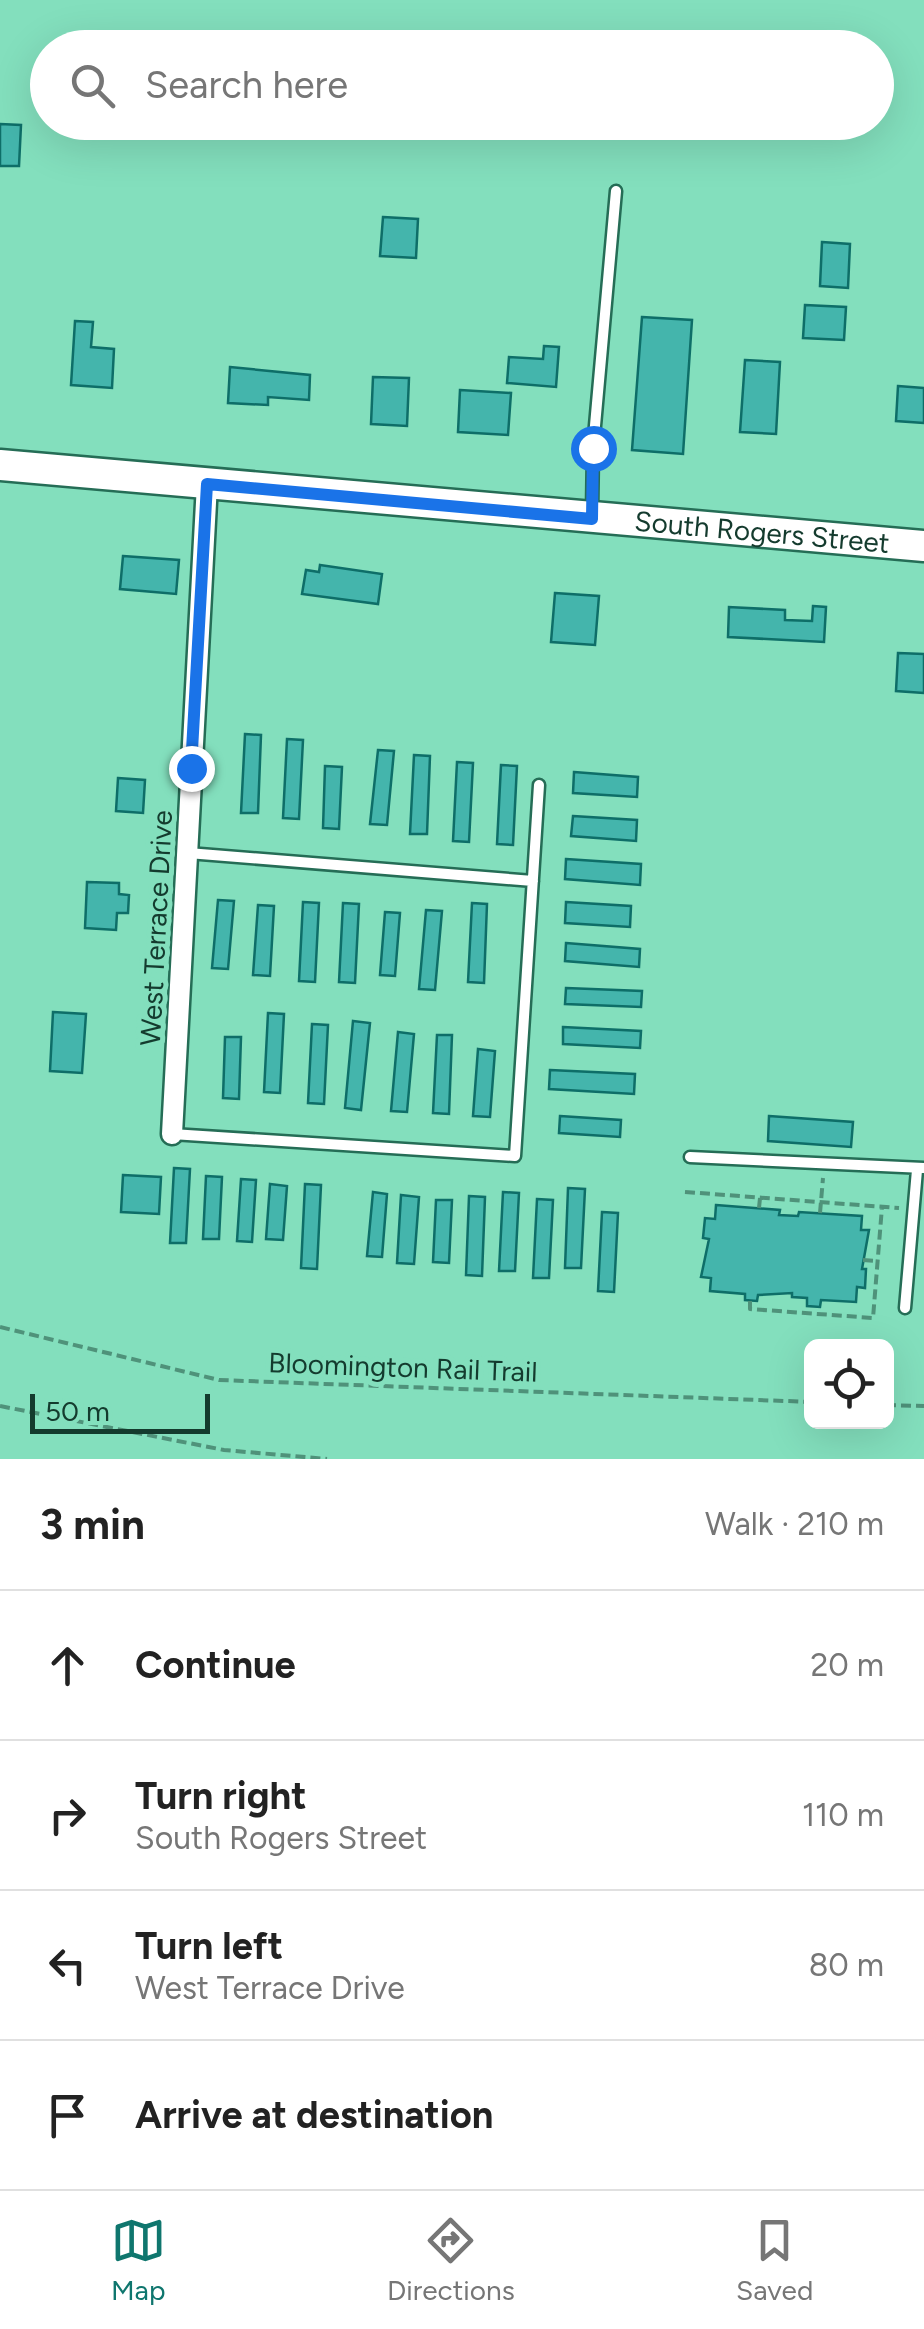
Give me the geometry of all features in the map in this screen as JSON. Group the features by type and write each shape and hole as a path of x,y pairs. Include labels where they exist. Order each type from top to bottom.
{"street":[{"name":"South Rogers Street","path":"0,465 924,546"},
{"name":"West Terrace Drive","path":"172,1134 207,484"}],"lane":[{"path":"592,519 593,448 616,192"},
{"path":"172,1134 516,1156 520,1020 539,785"},
{"path":"188,853 533,881"},
{"path":"690,1157 921,1169 906,1308"}],"path":[{"path":"820,1213 823,1180"},
{"path":"685,1192 903,1208"},
{"path":"758,1208 760,1198"},
{"path":"750,1301 750,1309 813,1310 874,1318 882,1206"},
{"path":"863,1260 878,1261"},
{"name":"Bloomington Rail Trail","path":"0,1327 219,1380 804,1402"},
{"path":"894,1405 924,1406"},
{"path":"0,1406 224,1450 327,1459"}],"building":[{"path":"0,124 21,125 19,166 0,166"},
{"path":"383,217 418,219 416,258 380,256"},
{"path":"822,242 850,244 848,288 820,286"},
{"path":"805,305 846,307 844,340 803,338"},
{"path":"642,317 692,320 683,454 632,450"},
{"path":"75,321 93,322 91,347 114,349 112,388 71,385"},
{"path":"544,346 559,347 556,387 507,383 509,357 543,359"},
{"path":"745,360 780,362 776,434 740,432"},
{"path":"230,367 310,375 309,400 268,397 268,405 228,403"},
{"path":"373,377 409,378 407,426 371,424"},
{"path":"898,386 924,388 924,423 896,421"},
{"path":"460,390 511,393 508,435 458,432"},
{"path":"123,556 179,560 176,594 120,589"},
{"path":"320,565 382,574 378,604 302,594 306,570 319,572"},
{"path":"555,593 599,596 595,645 551,642"},
{"path":"813,606 826,607 824,642 728,637 729,607 785,610 785,620 812,621"},
{"path":"898,653 924,654 924,693 896,691"},
{"path":"245,734 261,735 258,813 241,813"},
{"path":"287,739 303,740 299,819 283,818"},
{"path":"378,750 394,751 387,825 370,824"},
{"path":"414,755 430,756 427,834 410,834"},
{"path":"457,762 473,763 469,842 453,841"},
{"path":"501,765 517,766 513,845 497,844"},
{"path":"325,766 342,767 339,829 323,828"},
{"path":"574,772 638,777 637,797 573,793"},
{"path":"118,778 145,780 143,813 116,811"},
{"path":"573,816 637,820 636,841 571,836"},
{"path":"566,859 641,864 640,885 565,879"},
{"path":"87,882 119,883 119,894 129,895 128,913 117,913 116,930 85,928"},
{"path":"218,900 234,901 228,969 212,968"},
{"path":"303,902 319,903 315,982 299,981"},
{"path":"566,902 631,906 630,927 565,923"},
{"path":"343,903 359,904 355,983 339,982"},
{"path":"472,903 487,904 484,983 468,982"},
{"path":"258,905 274,906 270,976 253,975"},
{"path":"426,910 442,911 435,990 419,989"},
{"path":"385,912 400,913 395,976 380,975"},
{"path":"566,943 640,949 639,967 565,961"},
{"path":"566,988 642,991 641,1007 565,1004"},
{"path":"53,1012 86,1014 82,1073 50,1071"},
{"path":"268,1013 284,1014 280,1093 264,1092"},
{"path":"353,1021 370,1023 361,1110 345,1108"},
{"path":"312,1024 328,1025 324,1104 308,1103"},
{"path":"563,1027 641,1031 640,1048 563,1044"},
{"path":"398,1032 414,1034 407,1112 391,1111"},
{"path":"437,1035 452,1035 449,1114 433,1113"},
{"path":"225,1037 241,1037 239,1099 223,1098"},
{"path":"478,1049 495,1051 490,1117 473,1116"},
{"path":"550,1070 635,1074 634,1094 549,1089"},
{"path":"560,1116 621,1120 620,1137 559,1133"},
{"path":"769,1116 853,1122 851,1147 768,1141"},
{"path":"174,1168 190,1169 186,1243 170,1243"},
{"path":"123,1175 161,1177 159,1214 121,1212"},
{"path":"206,1176 222,1177 219,1239 203,1239"},
{"path":"241,1179 256,1180 252,1242 237,1241"},
{"path":"270,1184 287,1186 283,1240 266,1239"},
{"path":"305,1184 321,1185 317,1269 301,1268"},
{"path":"568,1188 585,1189 581,1268 565,1268"},
{"path":"373,1192 387,1194 382,1257 367,1256"},
{"path":"503,1192 519,1193 515,1271 499,1271"},
{"path":"401,1195 419,1197 414,1264 397,1263"},
{"path":"469,1196 485,1197 482,1276 466,1275"},
{"path":"537,1199 553,1200 549,1278 533,1278"},
{"path":"436,1200 452,1200 449,1263 433,1262"},
{"path":"716,1205 780,1210 779,1215 798,1216 799,1212 862,1216 861,1230 869,1230 862,1269 866,1269 865,1288 857,1287 856,1302 821,1300 820,1307 807,1306 807,1298 792,1297 792,1293 758,1295 757,1301 745,1300 745,1294 710,1291 711,1278 701,1277 709,1239 703,1238 705,1218 715,1219"},
{"path":"602,1212 618,1213 614,1292 598,1291"}],"route":[{"path":"191,768 207,484 592,519 593,448"}]}
